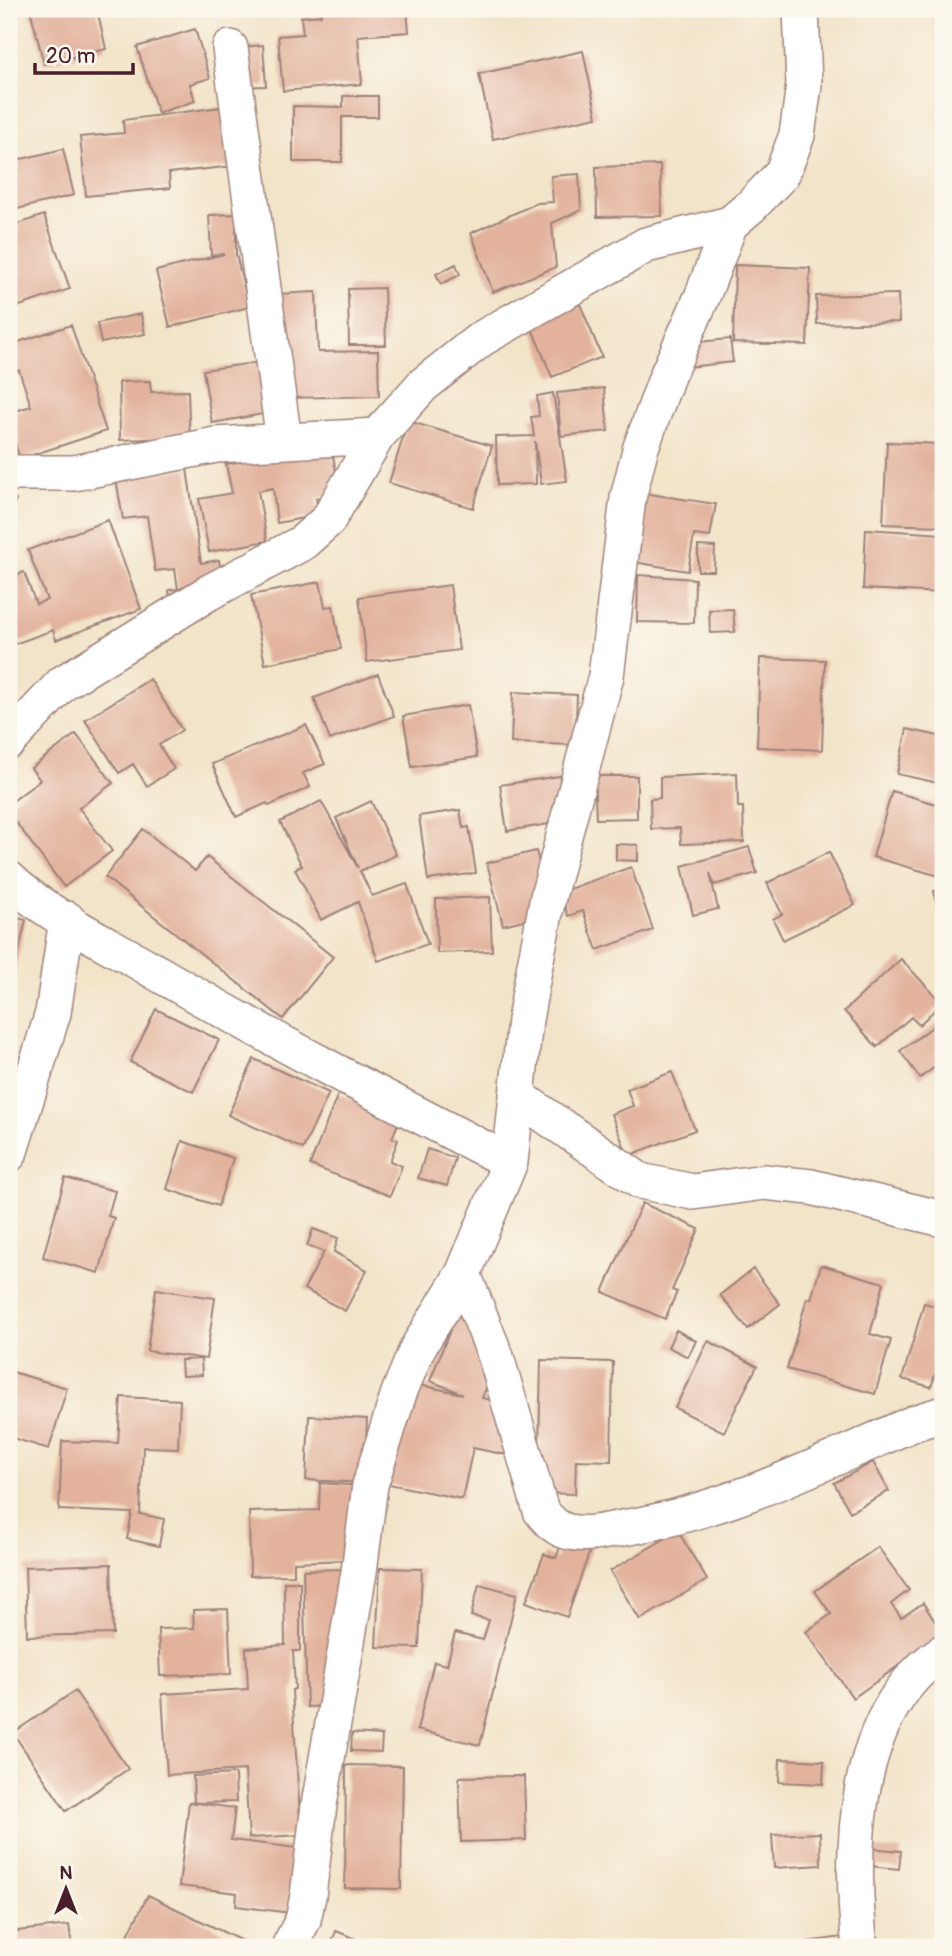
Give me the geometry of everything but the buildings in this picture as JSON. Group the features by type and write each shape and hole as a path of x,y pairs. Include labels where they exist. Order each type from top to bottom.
{"street":[{"path":"289,1947 303,1920 308,1896 319,1805 359,1572 370,1485 399,1393 417,1349 463,1274 510,1162 520,1098 525,1020 548,897 606,676 628,498 640,450 667,376 730,224 782,174 797,135 804,85 801,9"},
{"path":"230,48 284,441"},
{"path":"9,741 63,683 208,593 302,543 328,520 377,436 423,385 481,339 646,245 730,224"},
{"path":"9,473 74,473 216,445 377,436"},
{"path":"12,886 228,1014 510,1162"},
{"path":"9,1154 53,1013 67,919"},
{"path":"520,1098 640,1181 693,1192 764,1182 811,1187 943,1219"},
{"path":"463,1274 496,1357 541,1511 555,1526 567,1532 583,1534 624,1528 707,1509 943,1413"},
{"path":"860,1947 853,1891 868,1756 892,1703 931,1660 943,1652"}]}
